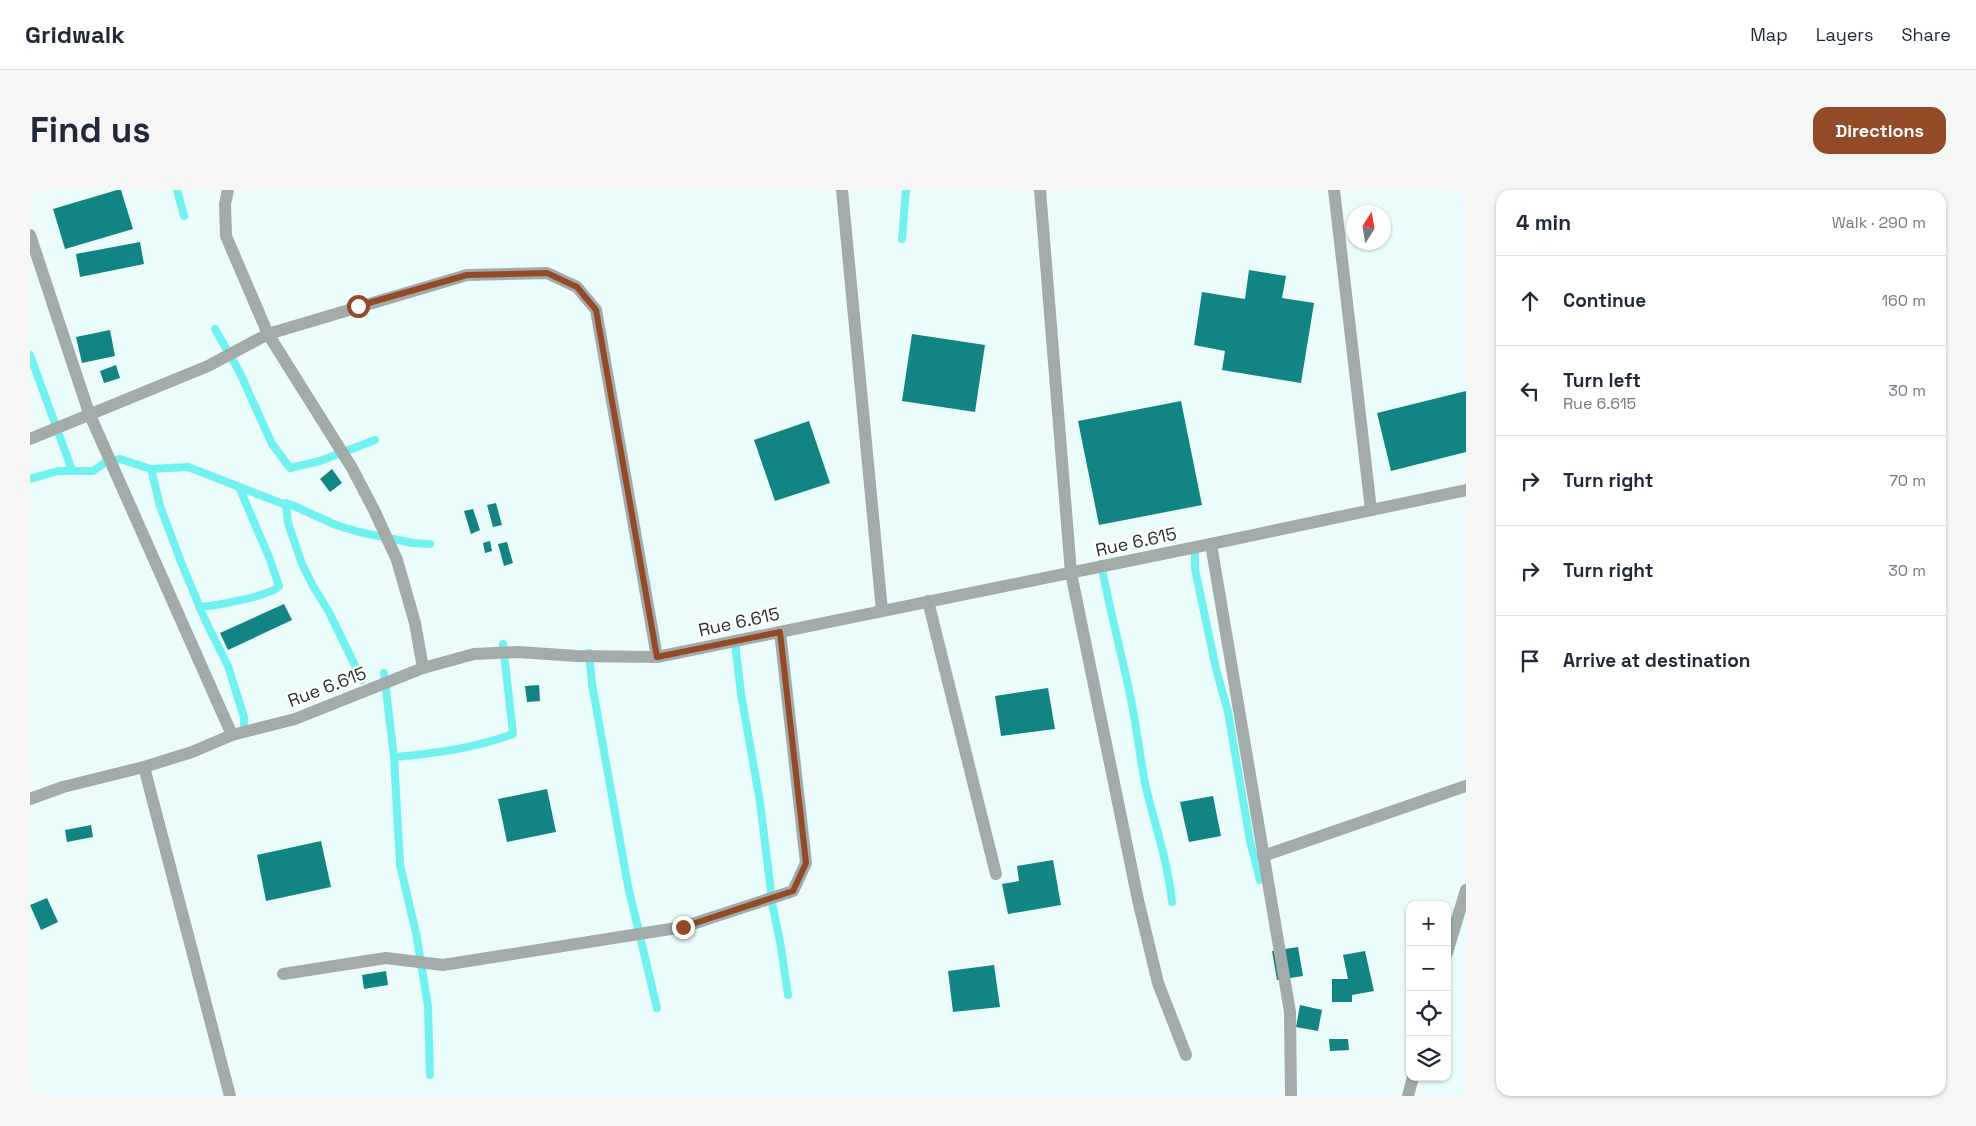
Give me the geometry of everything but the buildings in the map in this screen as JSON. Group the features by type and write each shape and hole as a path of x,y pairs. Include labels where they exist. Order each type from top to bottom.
{"street":[{"path":"228,190 225,204 226,236 268,334 352,468 397,560 414,623 423,668"},
{"path":"842,190 882,611"},
{"path":"1040,190 1071,573 1138,900 1158,983 1186,1055"},
{"path":"1334,190 1371,510"},
{"path":"30,235 89,413 232,735"},
{"path":"30,438 208,366 268,334 467,275 547,273 577,287 596,310 657,657"},
{"name":"Rue 6.615","path":"30,799 63,787 192,752 232,735 295,719 423,668 474,654 518,652 577,656 657,657 1466,490"},
{"path":"1210,544 1290,1012 1291,1096"},
{"path":"928,601 996,874"},
{"path":"283,974 386,958 443,965 683,927 793,891 806,863 780,632"},
{"path":"144,766 230,1096"},
{"path":"1263,856 1466,786"},
{"path":"1449,946 1466,890"},
{"path":"1408,1096 1412,1081"}],"waterway":[{"path":"177,190 184,216"},
{"path":"902,239 906,190"},
{"path":"215,329 239,371 272,444 290,468 320,461 375,440"},
{"path":"30,355 72,470"},
{"path":"30,479 58,471 93,471 106,462 120,459 151,469 188,467 286,505 286,503 294,506 336,525 359,532 413,543 430,544"},
{"path":"151,469 160,506 181,562 206,622 228,666 244,717 244,724"},
{"path":"199,607 254,597 274,590 279,586 269,557 239,487"},
{"path":"286,505 288,523 302,564 329,612 362,680"},
{"path":"1195,546 1195,569 1216,669 1228,712 1250,841 1260,880"},
{"path":"1101,564 1131,702 1145,783 1164,857 1172,902"},
{"path":"735,642 741,694 760,802 773,908 788,995"},
{"path":"394,757 455,750 513,734 503,644"},
{"path":"589,653 592,684 628,886 657,1008"},
{"path":"384,673 394,757 400,865 416,933 428,1006 430,1075"}],"route":[{"path":"358,306 467,275 547,273 577,287 596,310 657,657 780,632 806,863 793,891 683,927"}]}
